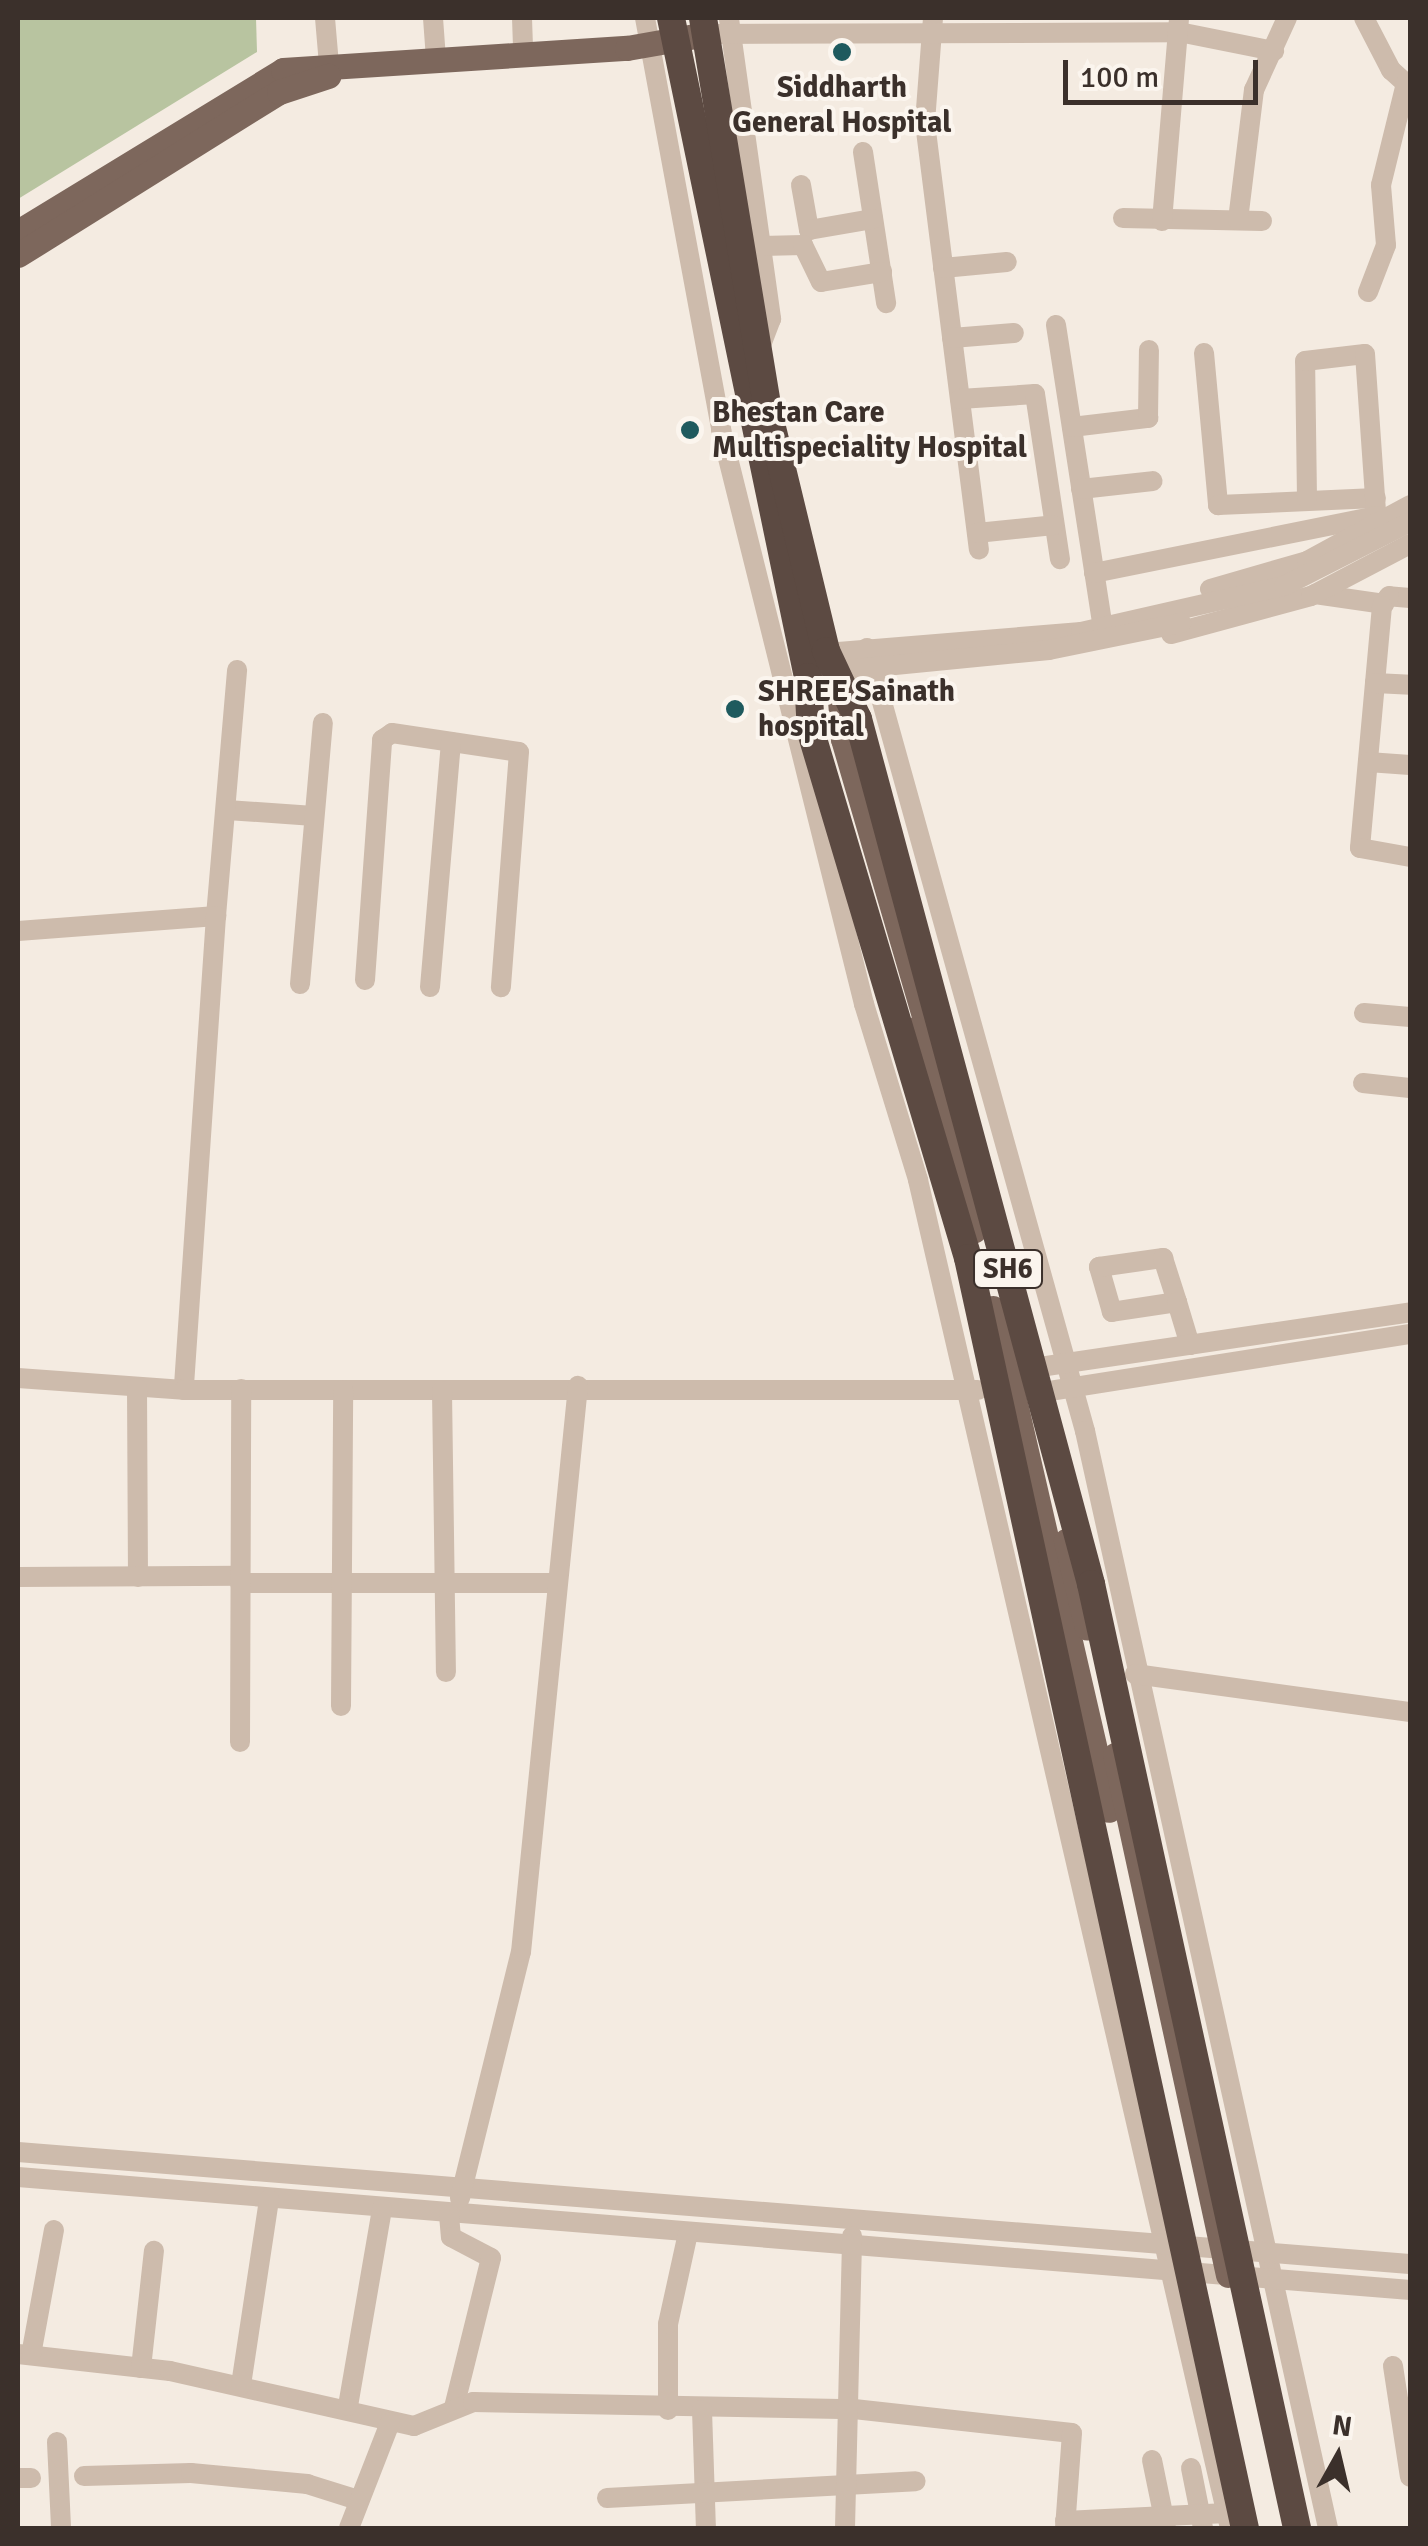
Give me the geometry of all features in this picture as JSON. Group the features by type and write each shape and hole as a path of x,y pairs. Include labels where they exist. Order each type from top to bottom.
{"highway":[{"name":"SH6","path":"722,32 758,353 819,673 858,719 1090,1584 1206,2261 1297,2528"},
{"path":"657,38 819,673 810,732 968,1258 981,1390 1206,2261 1234,2523"}],"main road":[{"path":"18,232 269,75 722,32"},
{"path":"18,255 280,92 336,68"},
{"path":"819,673 843,739 994,1255 1093,1652 1206,2261"}],"street":[{"path":"325,18 336,68"},
{"path":"433,18 436,59"},
{"path":"522,18 523,51"},
{"path":"1238,220 1254,90 1287,18"},
{"path":"1364,18 1408,85 1382,185 1386,245 1368,292"},
{"path":"758,353 771,319 722,32 932,22 1179,25 1274,51"},
{"path":"932,22 925,123 978,541 1053,519 1083,499 1154,482"},
{"path":"1162,221 1179,25"},
{"path":"18,1365 241,1390 442,1391 578,1386 981,1390 721,430 657,38"},
{"path":"863,152 886,303"},
{"path":"802,185 808,230 873,219"},
{"path":"1122,218 1262,221"},
{"path":"761,246 803,245 820,282 882,272"},
{"path":"944,268 1007,262"},
{"path":"1056,325 1103,624"},
{"path":"952,338 1014,333"},
{"path":"1072,427 1148,418 1149,350"},
{"path":"1204,353 1213,501 1307,498 1376,512"},
{"path":"1307,498 1304,361 1365,354 1376,512"},
{"path":"960,399 1033,392 1060,559"},
{"path":"1036,399 1067,394"},
{"path":"1094,573 1410,506"},
{"path":"1083,638 1103,624 1279,571 1376,512"},
{"path":"1103,624 1286,591 1410,522"},
{"path":"819,673 869,657 1083,638 1286,591 1410,535"},
{"path":"1083,638 1136,644 1314,594 1410,544"},
{"path":"1314,594 1384,604 1410,598"},
{"path":"1384,604 1360,848 1410,857"},
{"path":"869,657 1073,1389 1328,2528"},
{"path":"184,1384 216,916 238,670"},
{"path":"1375,683 1410,685"},
{"path":"300,984 323,723"},
{"path":"365,980 382,740 392,733 518,752 501,987"},
{"path":"430,987 452,742"},
{"path":"1368,762 1410,765"},
{"path":"227,810 314,816"},
{"path":"18,931 216,916"},
{"path":"1364,1013 1410,1017"},
{"path":"1363,1084 1410,1088"},
{"path":"1178,1302 1190,1345"},
{"path":"1035,1380 1066,1363 1410,1312"},
{"path":"1319,1326 1324,1348"},
{"path":"1035,1380 1073,1389 1410,1334"},
{"path":"18,1378 138,1388 526,1378 551,1386"},
{"path":"454,2407 491,2258 451,2237 521,1952 578,1386"},
{"path":"138,1388 138,1576"},
{"path":"240,1742 241,1390"},
{"path":"341,1706 343,1390"},
{"path":"442,1391 446,1672"},
{"path":"18,1577 557,1583"},
{"path":"1135,1674 1410,1712"},
{"path":"18,2152 854,2221 1206,2261 1273,2278 1410,2290"},
{"path":"18,2178 852,2246 1206,2261 1268,2254 1410,2264"},
{"path":"241,2385 269,2199"},
{"path":"348,2406 382,2209"},
{"path":"846,2528 845,2409 854,2221"},
{"path":"54,2230 24,2354 241,2385 348,2406 390,2423 414,2426 454,2407 845,2409 1072,2433 1065,2525 1234,2523"},
{"path":"668,2410 668,2324 688,2233"},
{"path":"141,2368 154,2252"},
{"path":"1393,2366 1410,2477"},
{"path":"702,2410 706,2528"},
{"path":"349,2528 390,2423"},
{"path":"56,2442 61,2528"},
{"path":"1152,2460 1165,2525"},
{"path":"1191,2468 1202,2522"},
{"path":"84,2476 191,2473 307,2484 358,2500"},
{"path":"607,2498 916,2481"}],"green space":[{"path":"18,18 256,18 257,52 18,199"}],"place":[{"name":"Siddharth General Hospital","path":"842,52"},
{"name":"Bhestan Care Multispeciality Hospital","path":"690,430"},
{"name":"SHREE Sainath hospital","path":"735,709"}]}
